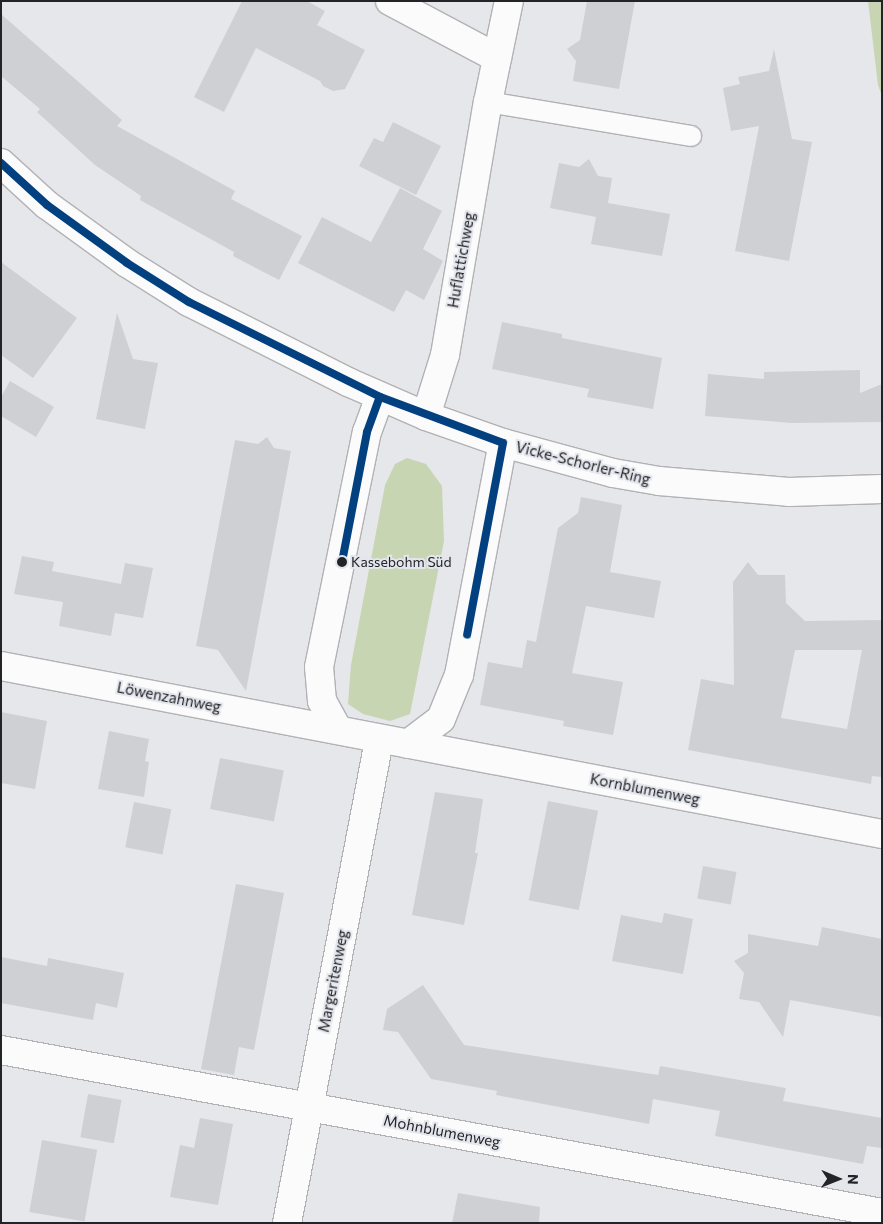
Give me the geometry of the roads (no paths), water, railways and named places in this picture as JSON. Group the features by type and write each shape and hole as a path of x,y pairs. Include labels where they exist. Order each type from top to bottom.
{"street":[{"path":"390,1 496,58"},
{"name":"Huflattichweg","path":"426,416 445,355 488,102 509,1"},
{"name":"Vicke-Schorler-Ring","path":"1,163 47,205 127,263 189,302 380,397 426,416 503,443 613,473 659,482 789,492 882,490"},
{"path":"380,397 367,432 319,667 322,701 337,728 408,744 441,719 459,675 503,443"},
{"name":"Löwenzahnweg","path":"1,666 337,728"},
{"name":"Margeritenweg","path":"287,1223 379,739"},
{"name":"Kornblumenweg","path":"408,744 882,834"},
{"name":"Mohnblumenweg","path":"1,1050 882,1213"}],"lane":[{"path":"488,102 691,136"}],"place":[{"name":"Kassebohm Süd","path":"342,562"}]}
